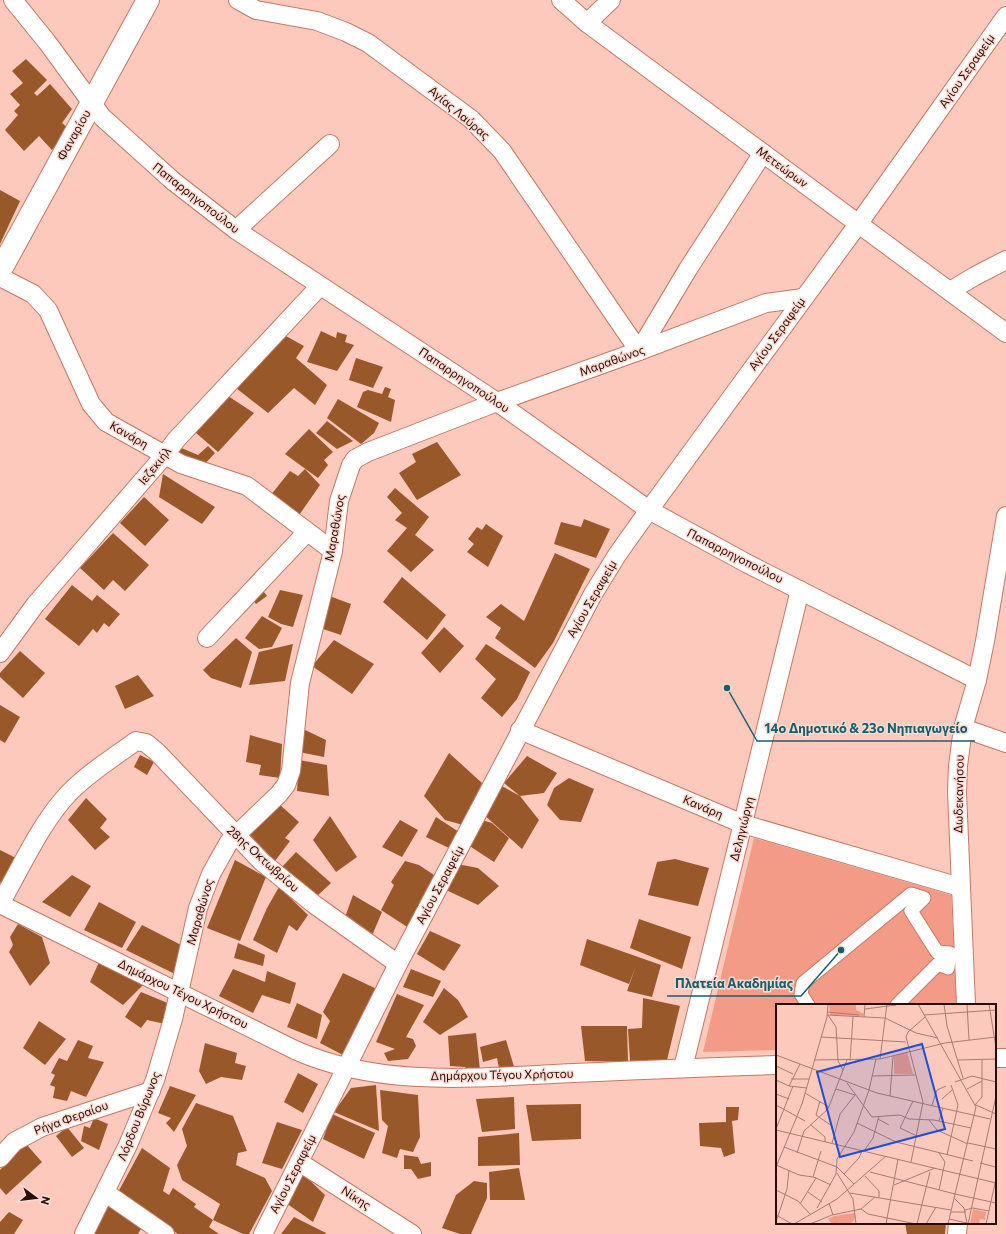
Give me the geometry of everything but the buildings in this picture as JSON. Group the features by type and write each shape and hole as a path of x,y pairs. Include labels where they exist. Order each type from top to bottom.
{"main road":[{"name":"Φαναρίου","path":"2,264 148,0"}],"street":[{"name":"Παπαρρηγοπούλου","path":"13,0 47,42 102,117 147,159 236,230 497,402 648,510 800,590 977,680"},
{"name":"Αγίας Λαύρας","path":"238,0 256,10 317,21 346,32 368,43 471,119 502,151 639,351"},
{"name":"Μετεώρων","path":"561,0 587,24 859,223 1006,333"},
{"path":"587,24 611,0"},
{"name":"Αγίου Σεραφείμ","path":"262,1234 300,1162 398,964 593,594 648,510 859,223 1006,16"},
{"path":"236,230 330,144"},
{"path":"639,351 688,269 763,154"},
{"path":"950,291 1006,260"},
{"name":"Κανάρη","path":"2,264 48,310 91,404 101,418 164,456 181,464 247,486 333,551"},
{"name":"Ιεζεκιήλ","path":"0,653 35,605 164,456 176,440 320,286"},
{"name":"Μαραθώνος","path":"180,992 204,891 219,857 235,835 279,794 286,785 291,772 300,683 333,551 339,501 348,471 355,459 368,452 497,402 766,303 803,298"},
{"name":"Δωδεκανήσου","path":"966,1004 960,887 957,792 958,766 963,728 977,680 1006,516"},
{"path":"207,638 307,532"},
{"name":"Δεληγιώργη","path":"683,1068 800,590"},
{"path":"963,728 1006,743"},
{"name":"Κανάρη","path":"520,730 743,824 960,887"},
{"name":"28ης Οκτωβρίου","path":"0,904 47,823 65,799 97,769 136,741 157,752 262,862 310,902 398,964"},
{"path":"807,1004 801,994 803,983 910,894 924,898 911,911 937,952 950,953 948,968 938,964 898,1004"},
{"name":"Δημάρχου Τέγου Χρήστου","path":"0,904 295,1050 346,1068 374,1073 446,1079 776,1065"},
{"name":"Λόρδου Βύρωνος","path":"84,1234 106,1193 150,1091 165,1049 180,992"},
{"name":"Ρήγα Φεραίου","path":"0,1158 18,1140 42,1127 150,1091"},
{"name":"Νίκης","path":"300,1162 412,1234"},
{"path":"106,1193 165,1234"},
{"path":"957,1234 958,1224"}],"shaded area":[{"path":"754,838 951,895 957,1004 776,1004 776,1050 703,1052"}],"place":[{"name":"14ο Δημοτικό & 23ο Νηπιαγωγείο","path":"727,688"},
{"name":"Πλατεία Ακαδημίας","path":"841,950"}]}
